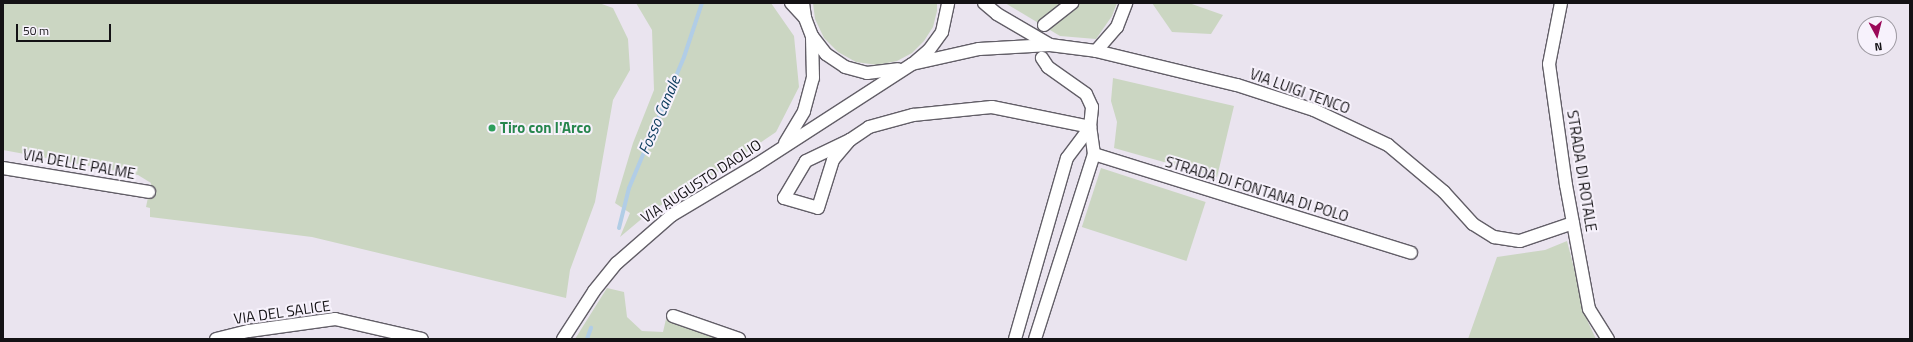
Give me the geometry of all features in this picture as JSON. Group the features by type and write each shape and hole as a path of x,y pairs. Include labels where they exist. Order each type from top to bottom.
{"street":[{"path":"791,3 805,18"},
{"path":"803,3 805,18 812,36 826,54 845,67 867,73 890,72 912,64 929,50 942,32 948,3"},
{"name":"VIA LUIGI TENCO","path":"984,3 997,14 1050,45"},
{"path":"1044,25 1072,3"},
{"path":"1096,51 1117,27 1126,3"},
{"name":"STRADA DI ROTALE","path":"1561,3 1549,64 1573,223 1589,309 1608,339"},
{"name":"VIA AUGUSTO DAOLIO","path":"784,146 804,111 813,78 812,36"},
{"name":"VIA LUIGI TENCO","path":"912,64 979,49 1050,45 1096,51 1237,85 1314,110 1366,134 1388,145 1444,192 1473,224 1494,238 1520,241 1573,223"},
{"path":"1035,339 1094,154 1090,127 1092,107 1086,94 1048,67 1042,58"},
{"name":"VIA AUGUSTO DAOLIO","path":"564,339 594,291 618,263 643,238 672,215 784,146 912,64"},
{"path":"850,140 833,160 818,208 784,198 806,161 850,140 869,127 913,115 992,107 1090,127"},
{"path":"1015,339 1067,158 1090,127"},
{"name":"STRADA DI FONTANA DI POLO","path":"1094,154 1411,253"},
{"name":"VIA DELLE PALME","path":"3,168 149,192"},
{"path":"673,316 739,339"},
{"name":"VIA DEL SALICE","path":"216,339 249,331 335,319 422,339"}],"green space":[{"path":"3,3 599,3 613,8 628,39 630,70 613,100 595,202 570,270 566,298 312,237 150,217 150,208 146,207 151,183 138,175 3,150"},
{"path":"636,3 771,3 794,36 799,87 776,132 710,177 651,211 620,237 630,213 615,203 633,143 654,90 652,30"},
{"path":"813,3 937,3 937,11 933,27 924,41 912,53 897,61 877,65 856,62 838,52 824,38 815,19"},
{"path":"1005,3 1117,3 1112,16 1096,39 1060,36"},
{"path":"1152,3 1189,3 1223,15 1211,34 1172,32"},
{"path":"1113,78 1234,106 1217,177 1114,148 1117,122 1111,101"},
{"path":"1101,168 1206,202 1186,261 1082,227"},
{"path":"1567,241 1588,322 1596,339 1468,339 1497,257 1545,250"},
{"path":"607,288 624,292 627,317 642,331 663,332 666,319 723,339 575,339"}],"waterway":[{"name":"Fosso Canale","path":"619,228 629,188 684,57 702,3"},
{"name":"Fosso Canale","path":"587,339 591,328"}],"place":[{"name":"Tiro con l'Arco","path":"492,128"}]}
